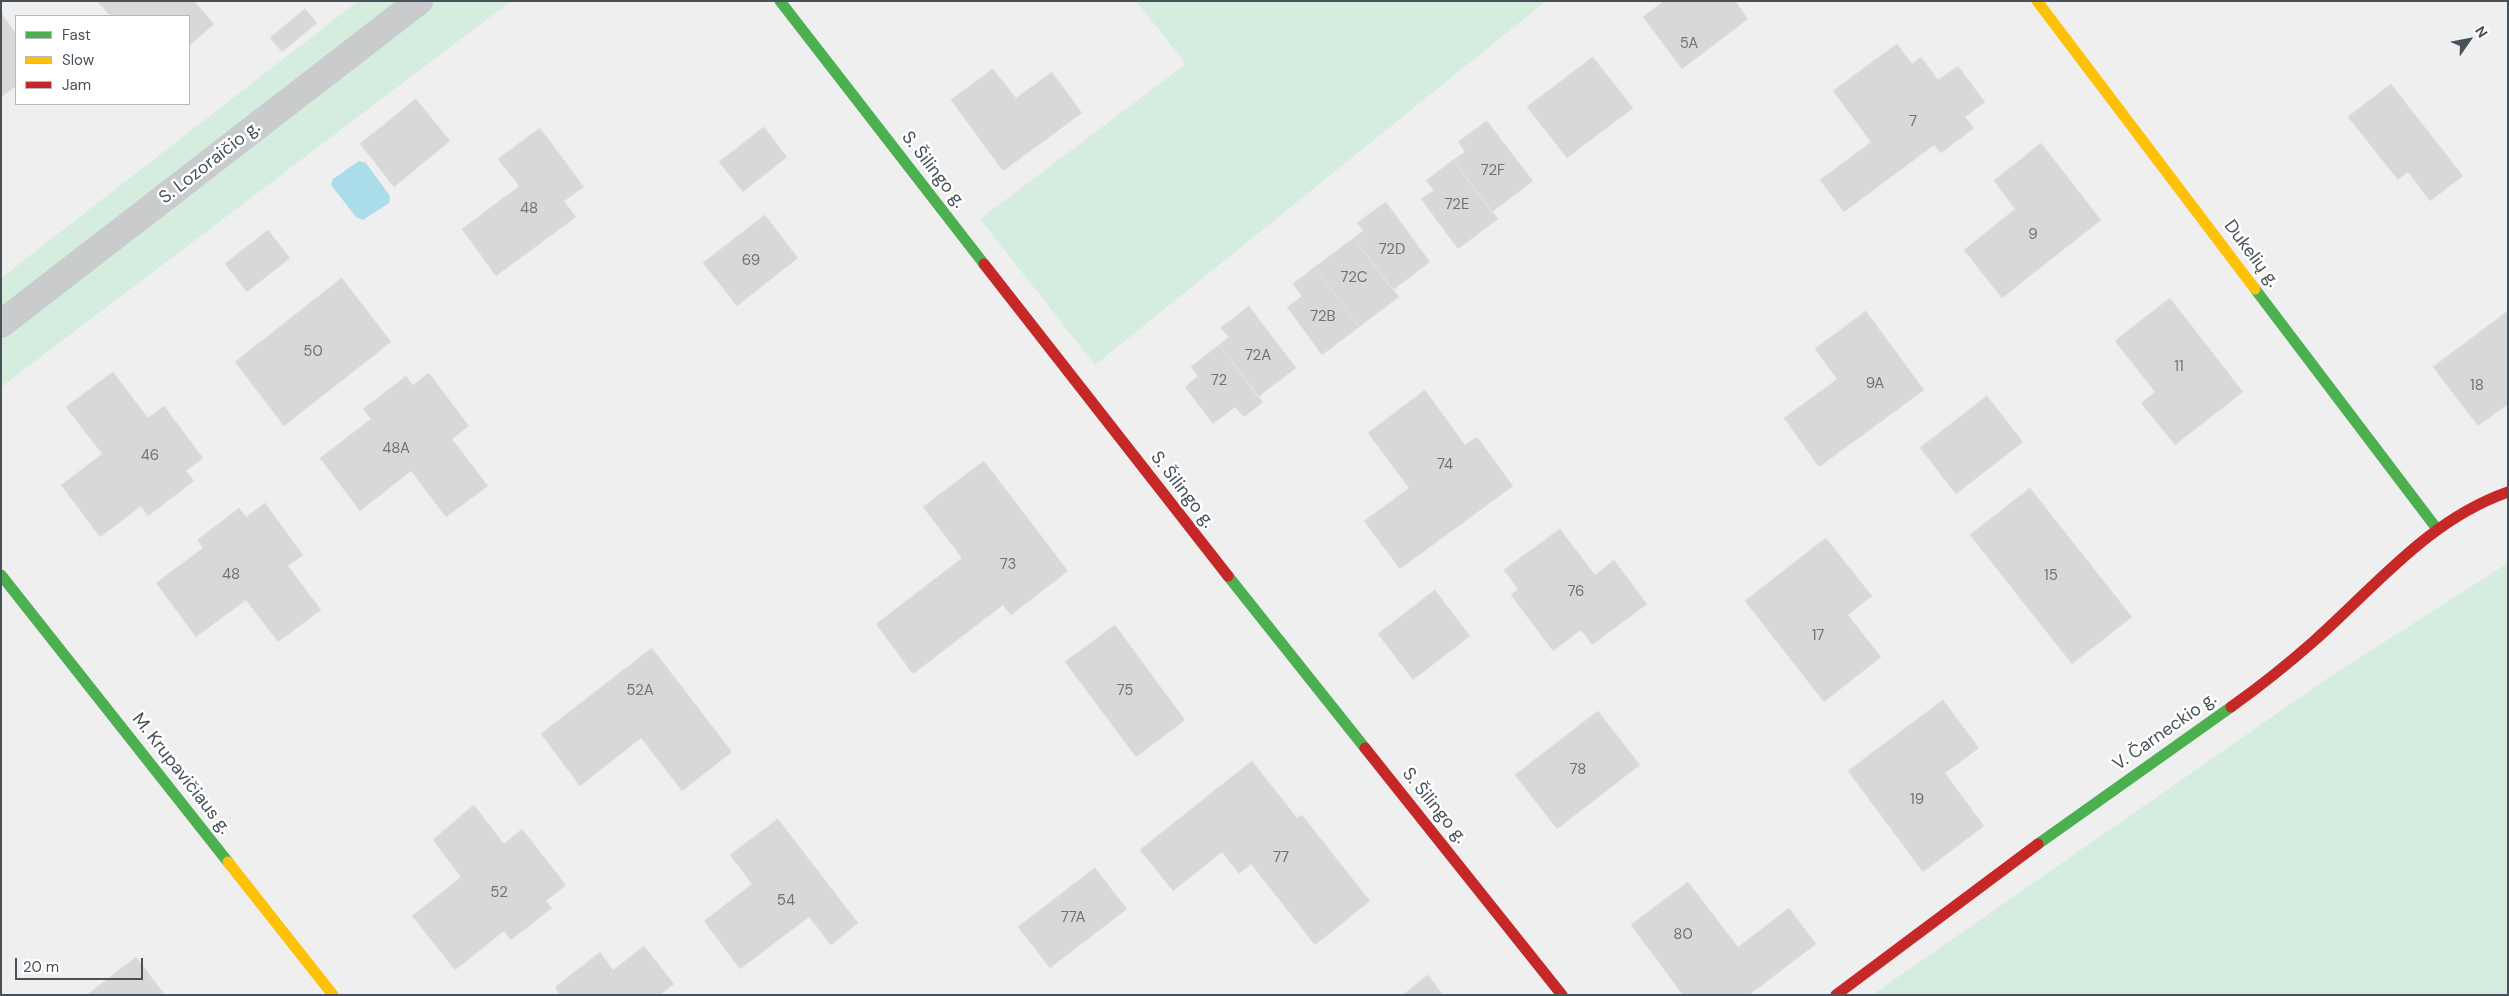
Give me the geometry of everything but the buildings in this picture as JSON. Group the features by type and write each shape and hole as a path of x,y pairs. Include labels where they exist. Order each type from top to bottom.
{"street":[{"name":"S. Lozoraičio g.","path":"1,324 419,1"},
{"name":"S. Šilingo g.","path":"780,1 1171,506 1562,995"},
{"name":"Dukelių g.","path":"2037,1 2436,529"},
{"name":"V. Čarneckio g.","path":"1836,995 2076,816 2235,704 2314,641 2380,577 2436,529 2494,497 2508,492"},
{"name":"M. Krupavičiaus g.","path":"1,574 333,995"}],"green space":[{"path":"358,1 511,1 1,387 1,278"},
{"path":"1136,1 1546,1 1095,365 980,219 1186,64"},
{"path":"2508,563 2508,995 1872,995 2328,678"}],"water":[{"path":"359,161 366,163 390,196 389,203 363,220 356,217 331,185 333,179"}],"traffic: fast":[{"path":"780,1 984,264"},
{"path":"2255,289 2437,529"},
{"path":"1,575 228,862"},
{"path":"1228,576 1365,748"},
{"path":"2038,844 2231,707"}],"traffic: slow":[{"path":"2037,1 2255,289"},
{"path":"228,862 333,995"}],"traffic: jam":[{"path":"984,264 1228,576"},
{"path":"2231,707 2304,650 2428,537 2479,504 2508,492"},
{"path":"1365,748 1562,995"},
{"path":"1836,995 2038,844"}]}
